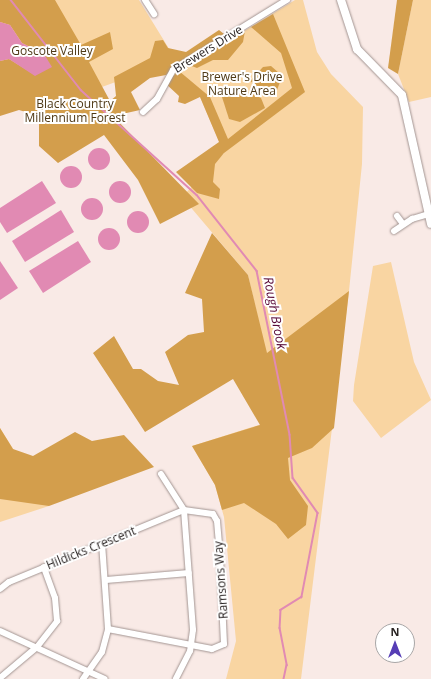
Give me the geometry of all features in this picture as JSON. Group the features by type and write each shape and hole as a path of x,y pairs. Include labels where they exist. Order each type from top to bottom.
{"main road":[{"path":"341,0 357,49 371,65 393,84 405,104 431,224"}],"street":[{"path":"145,0 154,14"},
{"name":"Brewers Drive","path":"143,112 157,99 173,70 285,1"},
{"path":"394,231 403,224 428,214"},
{"path":"397,216 403,224"},
{"path":"161,474 184,510 189,573 191,645 176,679"},
{"name":"Hildicks Crescent","path":"0,589 44,567 184,510"},
{"name":"Ramsons Way","path":"184,510 213,514 217,521 220,556 224,644 212,649 191,645"},
{"path":"83,679 91,671 102,652 108,629 106,580 102,544"},
{"path":"0,678 37,647 57,621 55,598 44,567"},
{"path":"106,580 189,573"},
{"path":"108,629 191,645"},
{"path":"0,630 91,671 105,679"}],"green space":[{"name":"Goscote Valley","path":"0,0 139,0 176,60 69,99 20,102 0,113"},
{"name":"Black Country Millennium Forest","path":"0,0 55,0 81,45 110,32 113,49 89,62 110,101 116,96 114,77 150,58 155,41 163,40 168,48 186,52 219,30 224,34 166,75 150,78 131,92 140,110 113,116 199,204 160,224 138,180 104,135 58,163 39,146 39,116 19,110 0,116 0,61 9,59 35,75 44,54 22,43 10,25 0,22"},
{"name":"Brewer's Drive Nature Area","path":"295,0 303,0 317,52 331,74 363,107 362,164 349,291 301,679 226,679 236,641 224,517 215,485 192,446 281,418 248,275 182,197 224,153 200,97 172,75"},
{"path":"397,0 413,0 398,74 388,68"},
{"path":"413,0 431,0 431,97 409,102 398,74"},
{"path":"273,14 305,92 224,153 215,164 213,182 220,189 219,199 197,193 176,172 219,142 200,97 185,104 178,102 179,96 165,83 179,71 210,97 228,139 292,88 281,53 251,27"},
{"path":"245,31 243,42 228,60 213,60 197,68 189,65"},
{"path":"271,66 279,73 280,82 277,90 269,95 250,81 263,67"},
{"path":"240,88 261,98 265,108 240,122 229,119 222,97"},
{"path":"212,233 248,275 267,353 349,291 334,428 312,448 288,458 290,480 308,506 306,525 288,539 276,524 244,503 222,510 215,485 192,446 260,425 233,379 145,432 93,353 114,336 133,369 141,369 158,381 179,385 165,352 188,335 204,332 202,299 185,293"},
{"path":"391,262 414,362 431,400 381,438 353,401 354,385 373,266"},
{"path":"0,428 49,506 0,522"},
{"path":"0,428 13,449 33,456 75,432 92,441 124,435 154,467 49,506 0,499"}],"shaded area":[{"path":"0,22 10,25 22,43 44,54 52,67 35,76 9,59 0,61"},
{"path":"99,148 107,151 110,159 107,167 99,170 91,167 88,159 91,151"},
{"path":"71,166 79,169 82,177 79,185 71,188 63,185 60,177 63,169"},
{"path":"42,181 56,203 7,233 0,222 0,208"},
{"path":"120,181 128,184 131,192 128,200 120,203 112,200 109,192 112,184"},
{"path":"92,198 100,201 103,209 100,217 92,220 84,217 81,209 84,201"},
{"path":"61,210 74,232 25,262 12,241"},
{"path":"138,211 146,214 149,222 146,230 138,233 130,230 127,222 130,214"},
{"path":"109,228 117,231 120,239 117,247 109,250 101,247 98,239 101,231"},
{"path":"78,241 91,262 43,293 29,271"},
{"path":"0,261 18,288 0,300"}],"waterway":[{"name":"Rough Brook","path":"11,0 81,90 197,195 257,271 290,435 293,478 318,513 302,597 281,610 280,628 287,665 284,679"}]}
